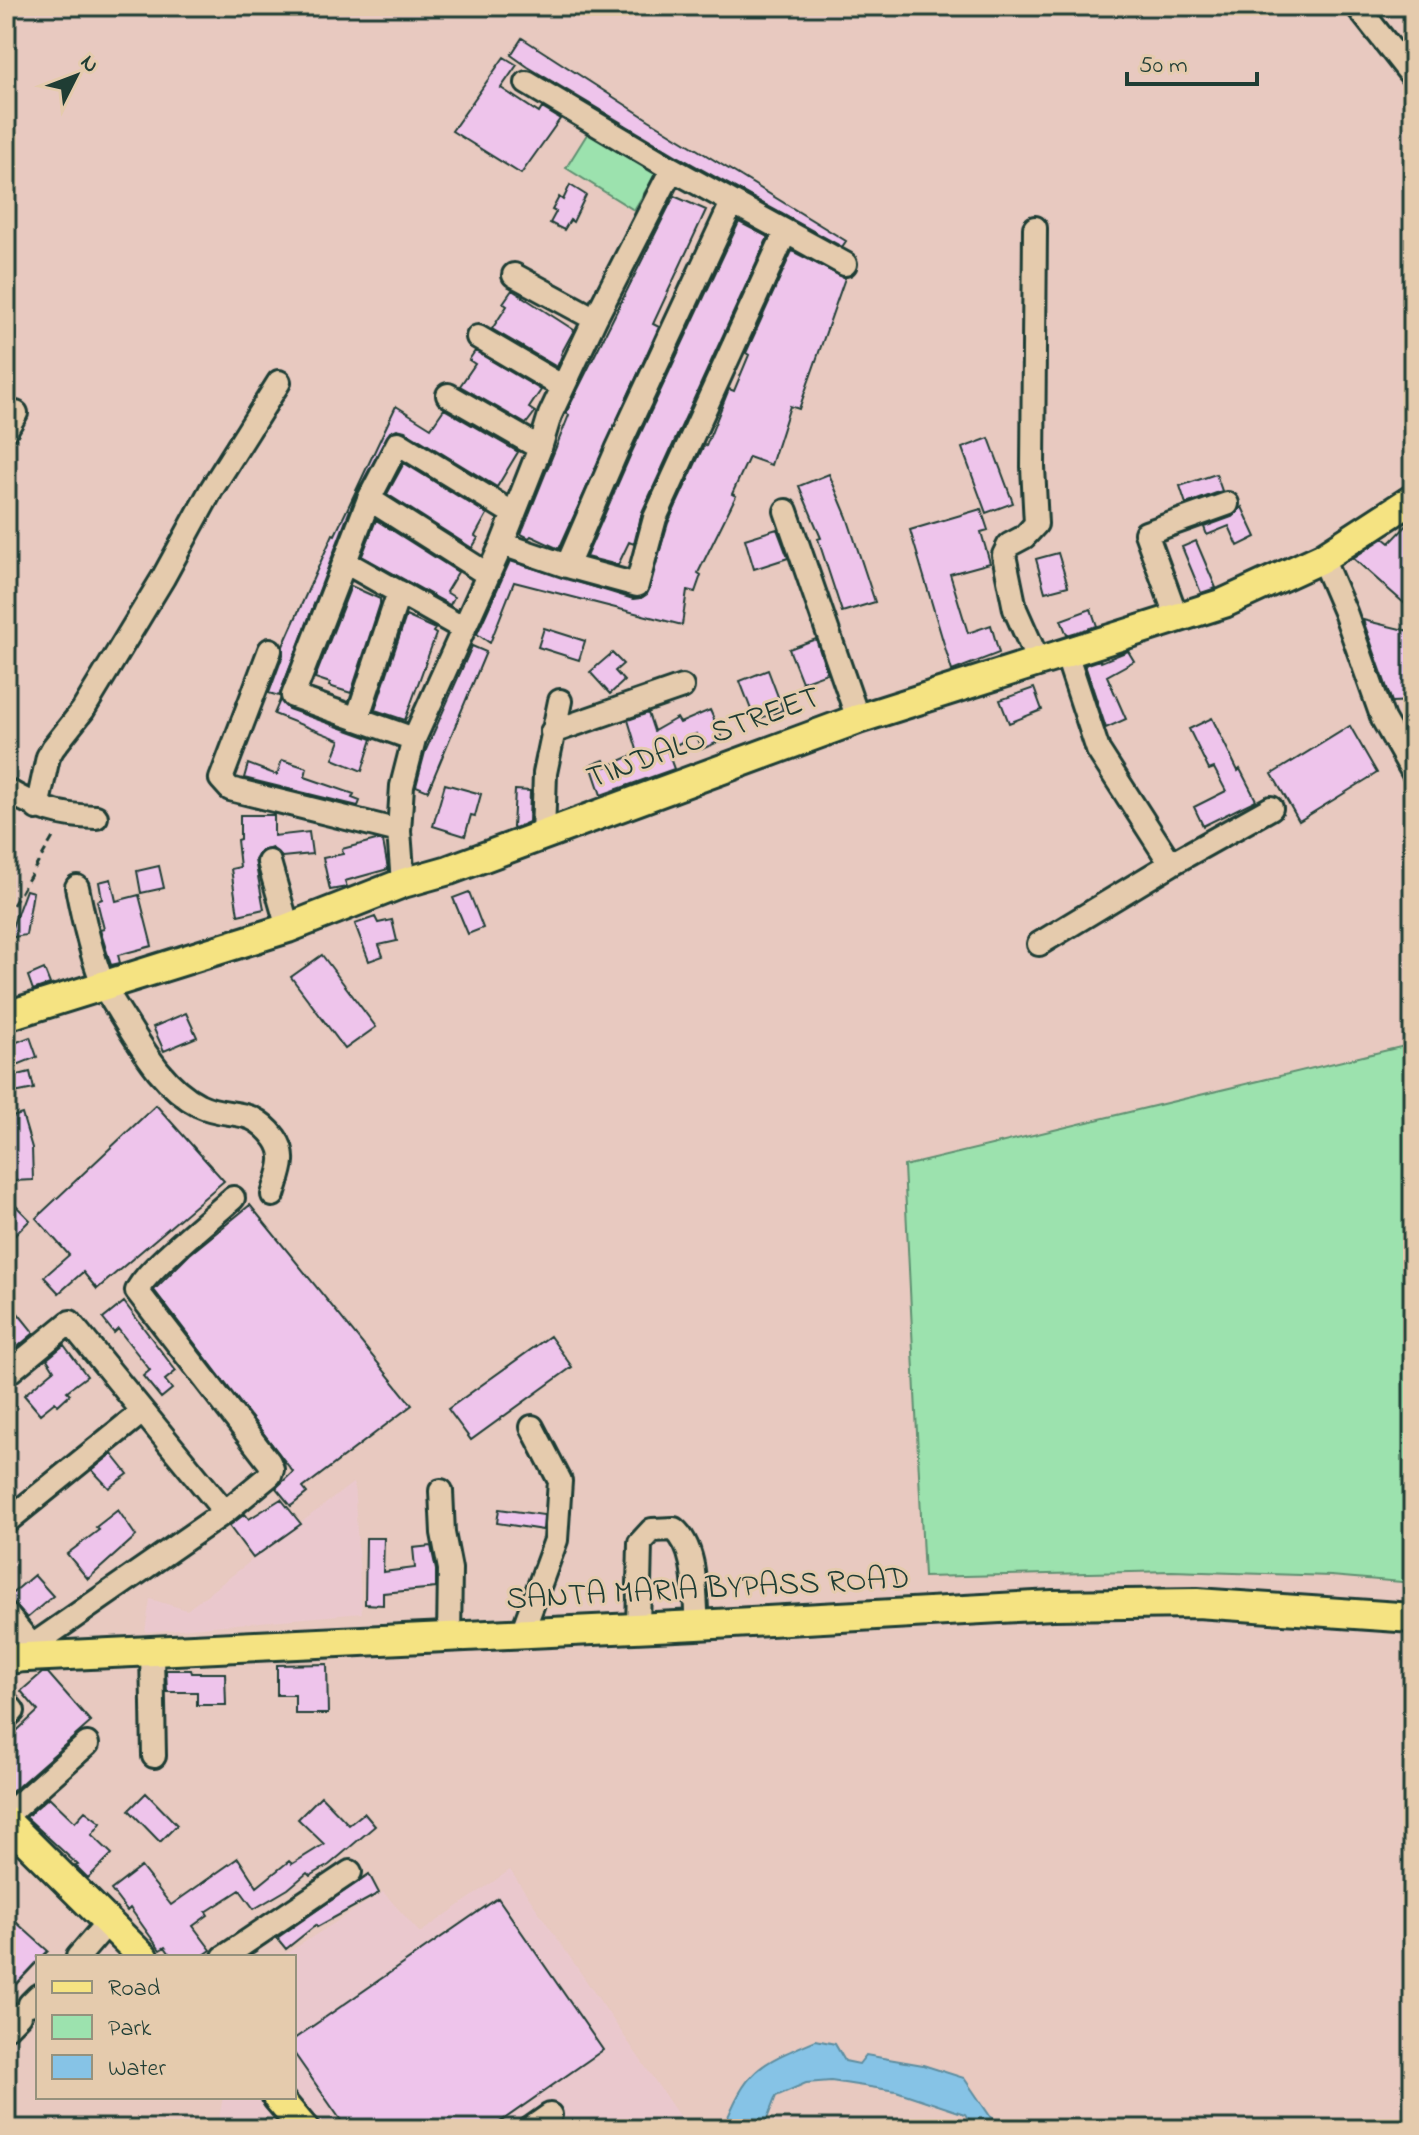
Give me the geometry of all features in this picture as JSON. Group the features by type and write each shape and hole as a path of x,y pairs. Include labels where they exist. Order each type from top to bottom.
{"main road":[{"name":"TINDALO STREET","path":"6,1016 288,928 403,883 449,870 858,719 1224,603 1322,558 1413,499"},
{"name":"SANTA MARIA BYPASS ROAD","path":"17,1657 1053,1605 1197,1603 1413,1618"},
{"path":"6,1818 141,1955"},
{"path":"279,2099 304,2129"}],"street":[{"path":"1357,6 1413,77"},
{"path":"527,83 672,169 845,264"},
{"path":"403,883 399,831 402,786 414,739 502,544 550,415 672,169"},
{"path":"567,566 617,450 732,203"},
{"path":"1035,228 1033,467 1036,524 1024,537 1009,545 1004,555 1015,609 1038,661"},
{"path":"502,544 637,585 655,518 785,233"},
{"path":"514,275 595,319"},
{"path":"478,337 563,387"},
{"path":"37,808 48,757 53,748 83,710 163,578 211,490 279,382"},
{"path":"448,395 540,448"},
{"path":"414,739 293,696 369,499 398,443 514,514"},
{"path":"369,499 487,574"},
{"path":"1177,618 1146,533 1227,504"},
{"path":"786,511 858,719"},
{"path":"1322,558 1383,719 1413,772"},
{"path":"345,562 464,629"},
{"path":"357,719 399,592"},
{"path":"270,650 221,775 225,785 230,789 399,831"},
{"path":"1066,653 1098,750 1171,864"},
{"path":"552,732 682,687"},
{"path":"543,835 545,773 560,701"},
{"path":"6,790 37,808 65,816 96,817"},
{"path":"1039,944 1271,808"},
{"path":"269,862 288,928"},
{"path":"77,887 82,916 103,984 149,1059 167,1080 199,1105 254,1117 282,1149 284,1160 273,1195"},
{"path":"6,1614 17,1657 225,1512 264,1482 272,1469 137,1291 158,1266 233,1198"},
{"path":"9,1372 70,1322 225,1512"},
{"path":"6,1522 142,1412"},
{"path":"522,1633 556,1540 560,1481 532,1427"},
{"path":"441,1491 443,1533 450,1569 449,1637"},
{"path":"638,1627 640,1543 652,1530 674,1529 683,1537 689,1552 697,1625"},
{"path":"152,1652 154,1756"},
{"path":"6,1702 13,1711 6,1717"},
{"path":"6,1818 87,1744"},
{"path":"227,1955 350,1872"},
{"path":"80,1955 108,1922"},
{"path":"530,2129 550,2115"}],"path":[{"path":"6,917 65,816"}],"shaded area":[{"path":"354,1482 362,1613 145,1632 150,1599 187,1610"},
{"path":"510,1870 688,2129 319,2129 295,2099 296,1955 284,1955 383,1892 420,1933"},
{"path":"223,2099 265,2099 289,2129 217,2129"}],"green space":[{"path":"589,131 657,172 634,210 566,168"},
{"path":"1413,1044 1413,1583 1331,1576 1172,1571 924,1577 904,1166"}],"water":[{"path":"816,2040 835,2044 845,2061 859,2064 866,2055 923,2065 964,2078 990,2116 1007,2129 975,2129 965,2114 896,2091 831,2081 806,2083 776,2096 763,2129 723,2129 739,2093 756,2071"}],"building":[{"path":"522,38 846,241 842,247 679,157 528,67 511,55"},
{"path":"504,57 517,65 501,88 539,113 542,108 560,119 521,174 452,131"},
{"path":"570,185 586,195 573,222 570,220 564,230 550,223 556,212 552,210 559,197 563,200"},
{"path":"674,196 706,210 653,324 659,327 559,549 531,536 529,538 521,534 569,415 566,413"},
{"path":"739,222 768,237 642,512 634,544 629,542 618,565 586,557 630,456"},
{"path":"792,251 845,278 799,409 790,406 771,465 749,457 732,494 736,496 698,573 701,575 695,592 687,590 682,625 514,582 490,643 477,634 510,561 633,599 647,594 668,523 706,446 729,389 734,391 749,355 746,353"},
{"path":"512,290 574,330 557,367 492,329 507,306 503,303"},
{"path":"475,351 541,390 529,408 535,412 526,424 460,386 475,364 469,360"},
{"path":"396,406 431,428 444,409 518,452 497,487 405,431 397,429 390,432 356,494 279,696 269,693 283,655 283,646 333,534"},
{"path":"989,438 1013,503 986,513 962,448"},
{"path":"404,463 487,514 472,548 387,494"},
{"path":"829,474 875,602 842,612 818,539 821,538 799,486"},
{"path":"1216,474 1222,491 1186,504 1180,486"},
{"path":"1242,507 1256,537 1238,546 1229,526 1207,535 1204,527 1232,517"},
{"path":"981,509 988,530 981,532 990,563 950,574 968,633 991,625 999,653 952,671 910,530"},
{"path":"1413,519 1413,611 1353,558 1384,538 1390,543"},
{"path":"376,520 458,572 446,592 454,597 450,605 362,556"},
{"path":"777,529 788,558 754,569 745,539"},
{"path":"1196,541 1216,588 1201,593 1182,547"},
{"path":"1058,553 1068,586 1045,592 1036,559"},
{"path":"351,586 380,599 380,604 351,693 315,678"},
{"path":"1091,609 1097,626 1067,635 1061,620"},
{"path":"406,616 435,629 433,632 436,634 405,720 375,710"},
{"path":"1363,620 1413,632 1413,701 1392,702"},
{"path":"544,628 585,641 579,660 538,647"},
{"path":"816,639 827,673 802,682 789,649"},
{"path":"472,646 486,652 428,791 416,786 425,752"},
{"path":"1128,651 1134,661 1107,676 1126,719 1106,728 1085,665"},
{"path":"612,653 623,664 615,671 624,681 610,694 590,672"},
{"path":"768,670 783,710 755,720 740,681"},
{"path":"1034,688 1042,710 1009,723 1000,700"},
{"path":"280,700 288,709 372,739 362,771 333,759 340,740 274,714"},
{"path":"710,710 723,740 702,749 696,734 667,750 674,769 601,795 591,765 604,760 606,767 638,753 628,720 648,713 654,731 677,718 680,723"},
{"path":"1212,718 1256,800 1203,826 1194,807 1226,791 1214,768 1209,770 1189,729"},
{"path":"1350,726 1377,773 1299,821 1272,774"},
{"path":"282,760 307,768 305,777 354,794 352,798 360,801 358,806 244,778 248,764 277,775"},
{"path":"445,784 481,794 465,836 433,826"},
{"path":"515,790 530,791 529,822 515,828 513,827"},
{"path":"240,815 274,815 274,836 309,832 312,854 282,857 272,848 260,852 255,860 264,909 238,915 231,869 240,867 237,840 240,839"},
{"path":"383,841 388,869 345,881 347,887 330,890 323,858 343,854 342,849"},
{"path":"159,866 164,888 141,893 137,871"},
{"path":"111,879 116,901 139,895 152,946 118,955 120,963 111,965 100,930 104,929 97,901 102,899 99,882"},
{"path":"26,890 33,892 26,935 8,938"},
{"path":"469,892 483,928 468,934 453,898"},
{"path":"375,917 378,923 392,920 397,941 379,945 383,956 369,961 355,924"},
{"path":"322,955 376,1027 345,1049 291,977"},
{"path":"44,969 50,984 33,990 28,976"},
{"path":"186,1013 197,1037 164,1051 153,1027"},
{"path":"30,1037 37,1057 17,1065 9,1045"},
{"path":"30,1072 34,1089 14,1093 10,1077"},
{"path":"156,1105 224,1181 97,1289 83,1272 59,1293 44,1277 69,1255 36,1218"},
{"path":"22,1114 32,1148 33,1180 13,1181 12,1142 6,1144 6,1119"},
{"path":"6,1196 30,1220 6,1244"},
{"path":"250,1205 412,1405 303,1488 307,1493 291,1506 276,1488 293,1472 154,1290 190,1254"},
{"path":"124,1302 176,1371 165,1380 172,1389 161,1398 143,1376 150,1370 118,1329 114,1333 103,1319"},
{"path":"17,1312 34,1333 15,1349 6,1338 6,1321"},
{"path":"550,1336 572,1367 471,1440 448,1409"},
{"path":"64,1345 87,1376 67,1391 70,1394 58,1405 55,1402 40,1414 24,1395 54,1370 47,1359"},
{"path":"112,1454 128,1474 109,1488 92,1470"},
{"path":"281,1499 301,1524 253,1558 229,1526 245,1514 249,1519"},
{"path":"499,1509 544,1515 543,1530 497,1523"},
{"path":"118,1510 136,1536 88,1579 67,1554 99,1530 96,1527"},
{"path":"366,1538 384,1538 383,1572 415,1568 413,1548 431,1546 436,1588 383,1593 383,1605 365,1604"},
{"path":"34,1575 53,1596 27,1618 8,1597"},
{"path":"327,1664 328,1714 295,1714 295,1695 277,1695 277,1665"},
{"path":"166,1670 225,1673 226,1705 197,1705 197,1692 167,1692"},
{"path":"42,1673 48,1673 91,1722 6,1797 6,1741 38,1711 21,1691"},
{"path":"146,1793 177,1825 160,1842 129,1810"},
{"path":"321,1796 349,1825 364,1813 375,1826 329,1865 310,1876 307,1873 288,1889 254,1909 240,1890 206,1912 208,1915 193,1926 211,1950 204,1955 171,1955 165,1947 160,1950 130,1908 127,1911 111,1890 141,1867 171,1905 238,1858 257,1887 289,1861 292,1864 324,1844 298,1819"},
{"path":"49,1797 75,1822 85,1811 101,1823 92,1835 112,1854 88,1878 26,1817"},
{"path":"369,1874 379,1893 316,1925 286,1949 277,1938"},
{"path":"498,1898 603,2050 490,2129 347,2129 296,2056 296,2038"},
{"path":"6,1913 48,1951 44,1955 36,1955 36,1963 6,1995"}]}
